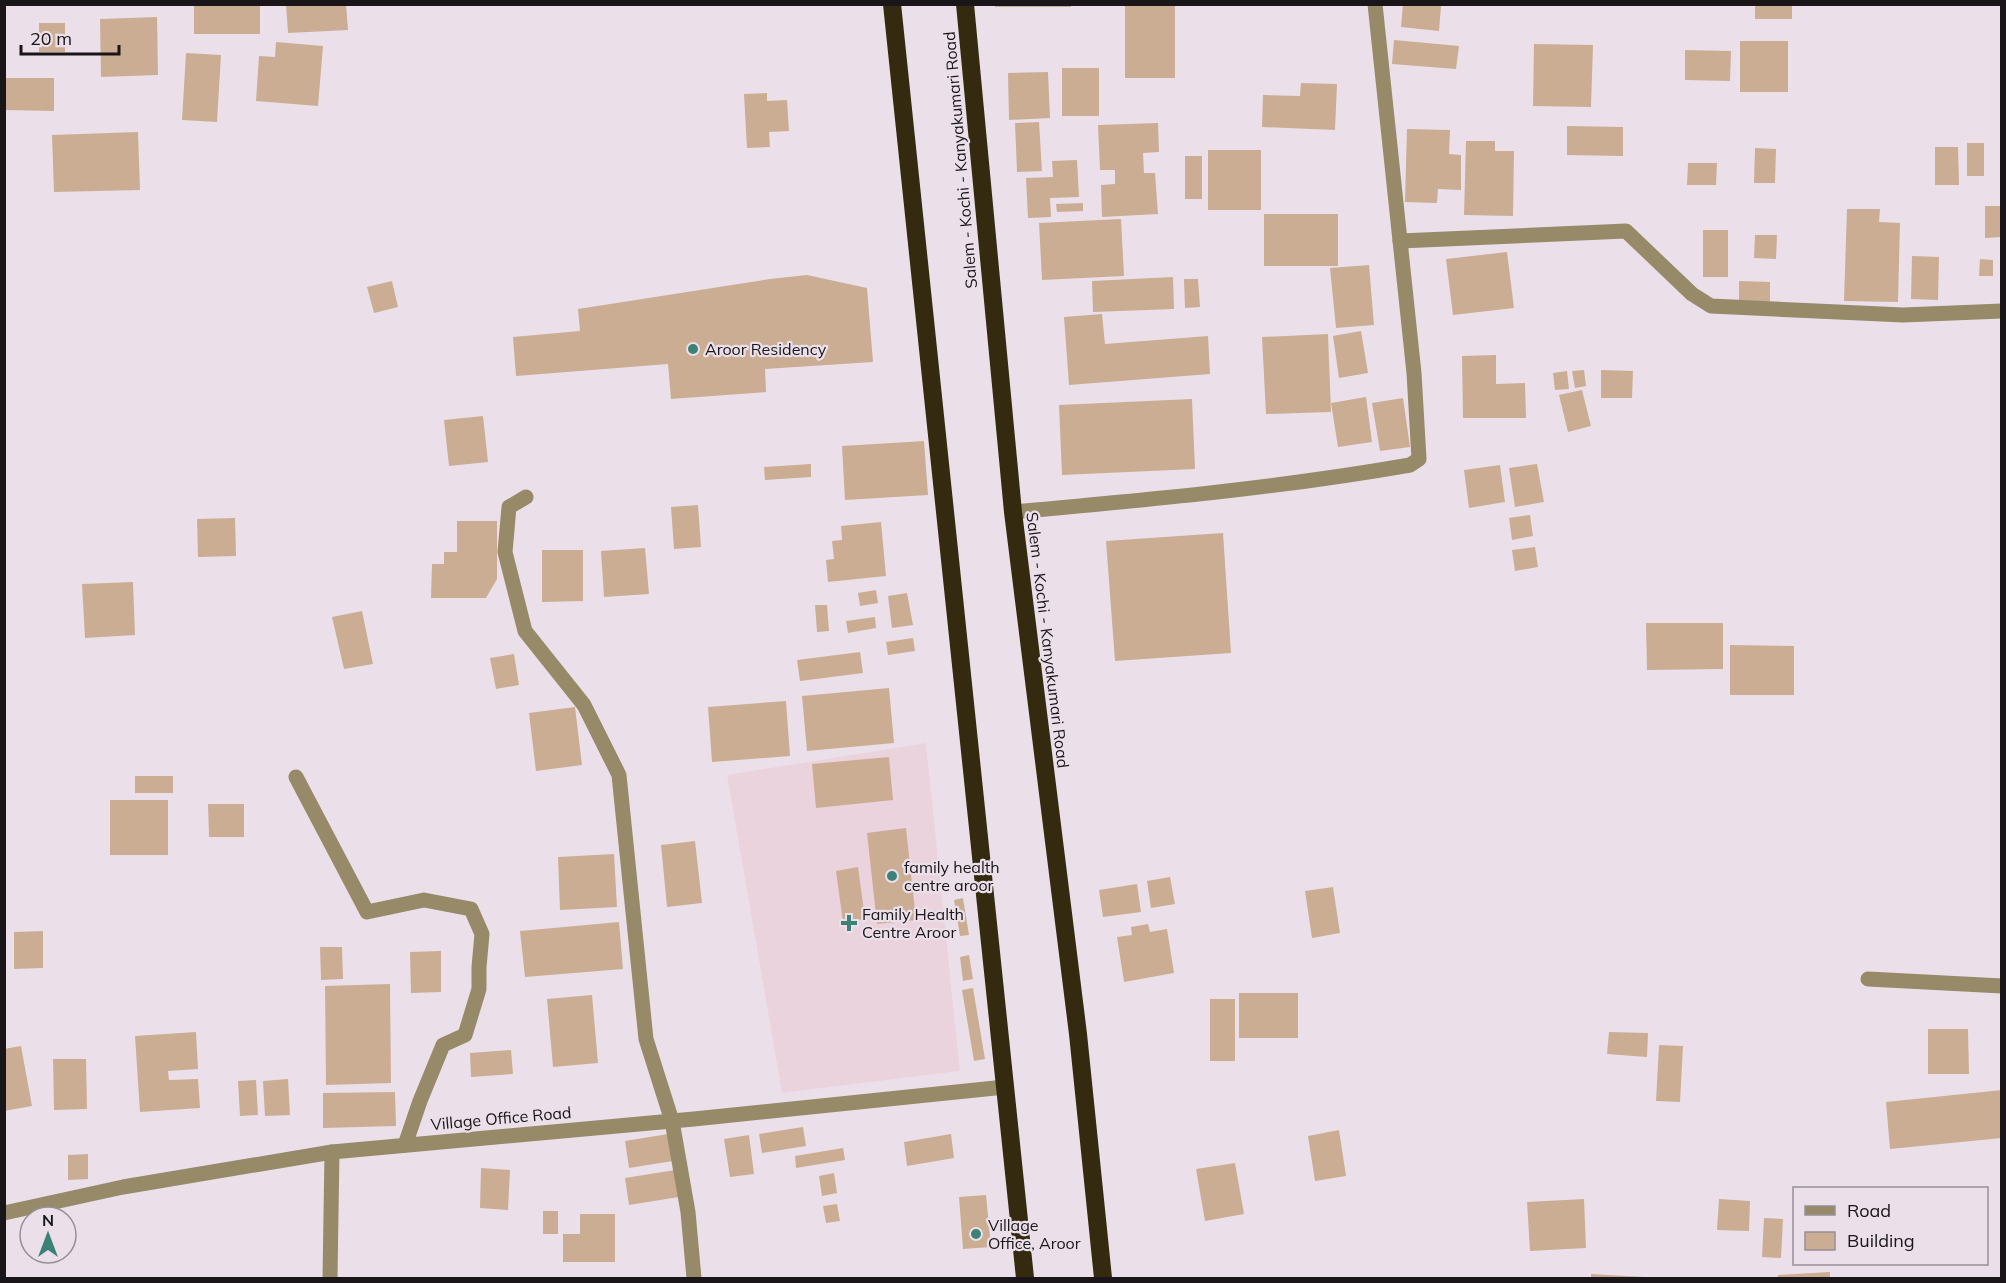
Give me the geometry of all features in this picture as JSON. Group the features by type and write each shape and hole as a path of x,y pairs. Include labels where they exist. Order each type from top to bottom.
{"highway":[{"path":"892,4 1025,1278"},
{"name":"Salem - Kochi - Kanyakumari Road","path":"965,4 1013,512 1077,1023 1103,1278"}],"street":[{"path":"1013,512 1155,499 1345,476 1410,465 1419,459 1414,374 1375,4"},
{"path":"1400,241 1626,231 1692,294 1711,306 1903,315 2001,311"},
{"path":"526,497 508,507 505,552 525,631 584,705 619,775 646,1039 672,1121 688,1212 694,1278"},
{"path":"296,777 367,912 424,900 462,907 471,909 482,934 479,989 465,1035 443,1045 405,1145"},
{"path":"1868,979 2001,986"},
{"name":"Village Office Road","path":"4,1213 123,1187 332,1152 672,1121 1005,1087"},
{"path":"330,1278 332,1152"}],"shaded area":[{"name":"Family Health Centre Aroor","path":"926,743 960,1071 782,1093 727,775"}],"building":[{"path":"194,4 260,4 260,34 194,34"},
{"path":"286,4 346,4 348,30 288,33"},
{"path":"995,4 1071,4 1071,7 995,7"},
{"path":"1125,4 1175,4 1175,78 1125,78"},
{"path":"1403,4 1441,6 1439,31 1401,27"},
{"path":"1755,4 1792,4 1792,19 1755,19"},
{"path":"157,17 158,75 101,77 100,19"},
{"path":"39,23 65,23 65,52 39,52"},
{"path":"1394,40 1459,46 1456,69 1392,64"},
{"path":"1740,41 1788,41 1788,92 1740,92"},
{"path":"276,42 323,46 318,106 256,101 259,56 275,57"},
{"path":"1534,44 1593,45 1591,107 1533,106"},
{"path":"1685,50 1731,51 1730,81 1685,80"},
{"path":"186,53 221,55 217,122 182,120"},
{"path":"1062,68 1099,68 1099,116 1062,116"},
{"path":"1048,72 1050,118 1009,120 1008,73"},
{"path":"4,78 54,78 54,111 4,110"},
{"path":"1301,83 1337,84 1335,130 1262,127 1263,95 1300,96"},
{"path":"767,93 767,101 787,100 789,131 769,132 770,147 747,148 744,94"},
{"path":"1039,122 1042,171 1017,172 1015,123"},
{"path":"1158,123 1159,152 1143,153 1144,173 1155,173 1158,214 1102,217 1101,185 1115,184 1115,170 1100,170 1098,125"},
{"path":"1567,126 1623,127 1623,156 1567,155"},
{"path":"1407,129 1450,130 1449,154 1461,155 1461,190 1438,189 1437,203 1405,202"},
{"path":"138,132 140,190 54,192 52,135"},
{"path":"1466,141 1495,141 1495,151 1514,151 1513,216 1464,215"},
{"path":"1967,143 1984,143 1984,176 1967,176"},
{"path":"1935,147 1958,147 1959,185 1935,185"},
{"path":"1755,148 1776,149 1775,183 1754,183"},
{"path":"1208,150 1261,150 1261,210 1208,210"},
{"path":"1185,156 1202,156 1202,199 1185,199"},
{"path":"1077,160 1079,197 1050,198 1051,217 1028,218 1026,178 1053,177 1052,161"},
{"path":"1688,163 1717,163 1716,185 1687,185"},
{"path":"1083,203 1083,211 1057,212 1056,204"},
{"path":"1985,206 2002,206 2002,237 1985,238"},
{"path":"1847,209 1880,209 1879,222 1900,223 1898,302 1844,301"},
{"path":"1264,214 1338,214 1338,266 1264,266"},
{"path":"1121,219 1124,276 1042,280 1039,223"},
{"path":"1703,230 1728,230 1728,277 1703,277"},
{"path":"1755,235 1777,235 1776,259 1754,258"},
{"path":"1507,252 1514,308 1453,315 1446,259"},
{"path":"1912,256 1939,257 1938,300 1911,299"},
{"path":"1980,259 1993,260 1993,276 1979,276"},
{"path":"1369,265 1374,325 1336,328 1330,268"},
{"name":"Aroor Residency","path":"807,275 867,288 873,362 765,369 766,392 671,399 668,364 516,376 513,337 580,331 578,309"},
{"path":"1173,277 1174,309 1093,312 1092,281"},
{"path":"1184,279 1198,279 1200,307 1185,308"},
{"path":"392,281 398,307 374,313 367,287"},
{"path":"1739,281 1770,282 1770,301 1739,301"},
{"path":"1102,314 1105,344 1208,336 1210,374 1069,385 1064,317"},
{"path":"1361,331 1368,373 1339,378 1333,336"},
{"path":"1328,334 1331,412 1266,414 1262,337"},
{"path":"1496,355 1496,384 1525,383 1526,418 1463,418 1462,356"},
{"path":"1584,370 1586,386 1575,388 1572,371"},
{"path":"1601,370 1633,371 1632,398 1601,398"},
{"path":"1567,371 1569,389 1555,390 1553,373"},
{"path":"1582,390 1591,426 1568,432 1559,395"},
{"path":"1366,397 1372,442 1338,447 1331,403"},
{"path":"1403,398 1410,447 1380,451 1372,403"},
{"path":"1192,399 1195,469 1062,475 1059,405"},
{"path":"483,416 488,462 449,466 444,420"},
{"path":"924,441 928,495 845,500 842,446"},
{"path":"811,464 811,477 765,480 764,467"},
{"path":"1537,464 1544,502 1515,507 1509,468"},
{"path":"1500,465 1505,502 1469,508 1464,470"},
{"path":"698,505 701,547 674,549 671,507"},
{"path":"1530,515 1533,536 1512,540 1509,518"},
{"path":"235,518 236,556 198,557 197,519"},
{"path":"457,521 497,521 497,579 486,598 431,598 432,564 444,564 444,552 457,552"},
{"path":"881,522 886,576 828,582 826,560 834,559 832,541 842,540 841,526"},
{"path":"1223,533 1231,653 1115,661 1106,541"},
{"path":"1535,547 1538,567 1515,571 1512,550"},
{"path":"645,548 649,594 604,597 601,551"},
{"path":"542,550 583,550 583,601 542,602"},
{"path":"133,582 135,635 85,638 82,584"},
{"path":"876,590 878,603 860,606 858,593"},
{"path":"907,593 913,625 892,628 888,596"},
{"path":"815,605 827,605 829,631 817,632"},
{"path":"362,611 373,664 344,669 332,617"},
{"path":"875,617 876,628 848,633 846,621"},
{"path":"1646,623 1723,623 1723,669 1647,670"},
{"path":"913,638 915,651 888,655 886,642"},
{"path":"1730,645 1794,646 1794,695 1730,695"},
{"path":"860,652 863,673 800,681 797,660"},
{"path":"514,654 519,685 496,689 490,658"},
{"path":"889,688 894,743 807,751 802,696"},
{"path":"786,701 790,756 712,762 708,707"},
{"path":"575,707 582,765 536,771 529,713"},
{"path":"889,757 893,800 816,808 812,764"},
{"path":"135,776 173,776 173,793 135,793"},
{"path":"110,800 168,800 168,855 110,855"},
{"path":"208,804 244,804 244,837 209,837"},
{"name":"family health centre aroor","path":"906,828 916,920 877,924 867,833"},
{"path":"695,841 702,903 667,907 661,845"},
{"path":"614,854 617,907 560,910 558,857"},
{"path":"858,867 865,919 843,922 836,871"},
{"path":"1170,877 1175,904 1151,908 1147,881"},
{"path":"1137,884 1141,912 1103,917 1099,890"},
{"path":"1333,887 1340,933 1312,938 1305,891"},
{"path":"963,898 969,935 960,936 954,900"},
{"path":"619,922 623,969 525,977 520,931"},
{"path":"1148,924 1150,932 1167,929 1174,973 1124,982 1117,937 1132,935 1131,927"},
{"path":"43,931 43,968 14,969 14,932"},
{"path":"320,947 342,947 343,979 321,980"},
{"path":"441,951 441,992 411,993 410,952"},
{"path":"969,955 973,979 963,981 960,957"},
{"path":"390,984 391,1083 326,1085 325,986"},
{"path":"973,988 985,1059 974,1061 962,990"},
{"path":"1239,993 1298,993 1298,1038 1239,1038"},
{"path":"592,995 598,1063 553,1067 547,999"},
{"path":"1210,999 1235,999 1235,1061 1210,1061"},
{"path":"1928,1029 1968,1029 1969,1074 1928,1074"},
{"path":"196,1032 198,1069 168,1071 169,1080 198,1079 200,1108 140,1112 135,1036"},
{"path":"1609,1032 1648,1033 1647,1057 1607,1054"},
{"path":"1659,1045 1683,1046 1680,1102 1656,1101"},
{"path":"21,1046 32,1106 4,1111 4,1049"},
{"path":"511,1050 513,1074 471,1077 470,1053"},
{"path":"53,1059 86,1059 87,1109 54,1110"},
{"path":"288,1079 290,1115 265,1116 263,1081"},
{"path":"256,1080 258,1115 240,1116 238,1081"},
{"path":"2002,1090 2002,1138 1890,1149 1886,1102"},
{"path":"395,1092 396,1126 323,1128 323,1093"},
{"path":"803,1127 806,1146 762,1153 759,1134"},
{"path":"1339,1130 1346,1176 1315,1181 1308,1136"},
{"path":"668,1134 673,1161 629,1168 625,1141"},
{"path":"951,1134 954,1158 907,1166 904,1142"},
{"path":"749,1135 754,1174 730,1177 724,1139"},
{"path":"843,1148 845,1160 796,1168 795,1156"},
{"path":"88,1154 88,1179 68,1180 68,1155"},
{"path":"1235,1163 1244,1214 1205,1221 1196,1169"},
{"path":"481,1168 510,1170 508,1210 480,1208"},
{"path":"675,1170 679,1197 629,1205 625,1178"},
{"path":"834,1173 837,1193 822,1196 819,1176"},
{"name":"Village Office, Aroor","path":"986,1195 991,1247 963,1249 959,1197"},
{"path":"1584,1199 1586,1248 1530,1251 1527,1202"},
{"path":"1719,1199 1750,1201 1749,1231 1717,1230"},
{"path":"837,1204 840,1221 826,1223 823,1206"},
{"path":"543,1211 558,1211 558,1234 543,1234"},
{"path":"580,1214 615,1214 615,1262 563,1262 563,1234 580,1234"},
{"path":"1764,1218 1783,1219 1781,1258 1762,1257"},
{"path":"1830,1272 1830,1278 1778,1278 1778,1275"},
{"path":"1591,1274 1644,1277 1644,1278 1591,1278"}],"place":[{"name":"Aroor Residency","path":"693,349"},
{"name":"family health centre aroor","path":"892,876"},
{"name":"Family Health Centre Aroor","path":"849,923"},
{"name":"Village Office, Aroor","path":"976,1234"}]}
